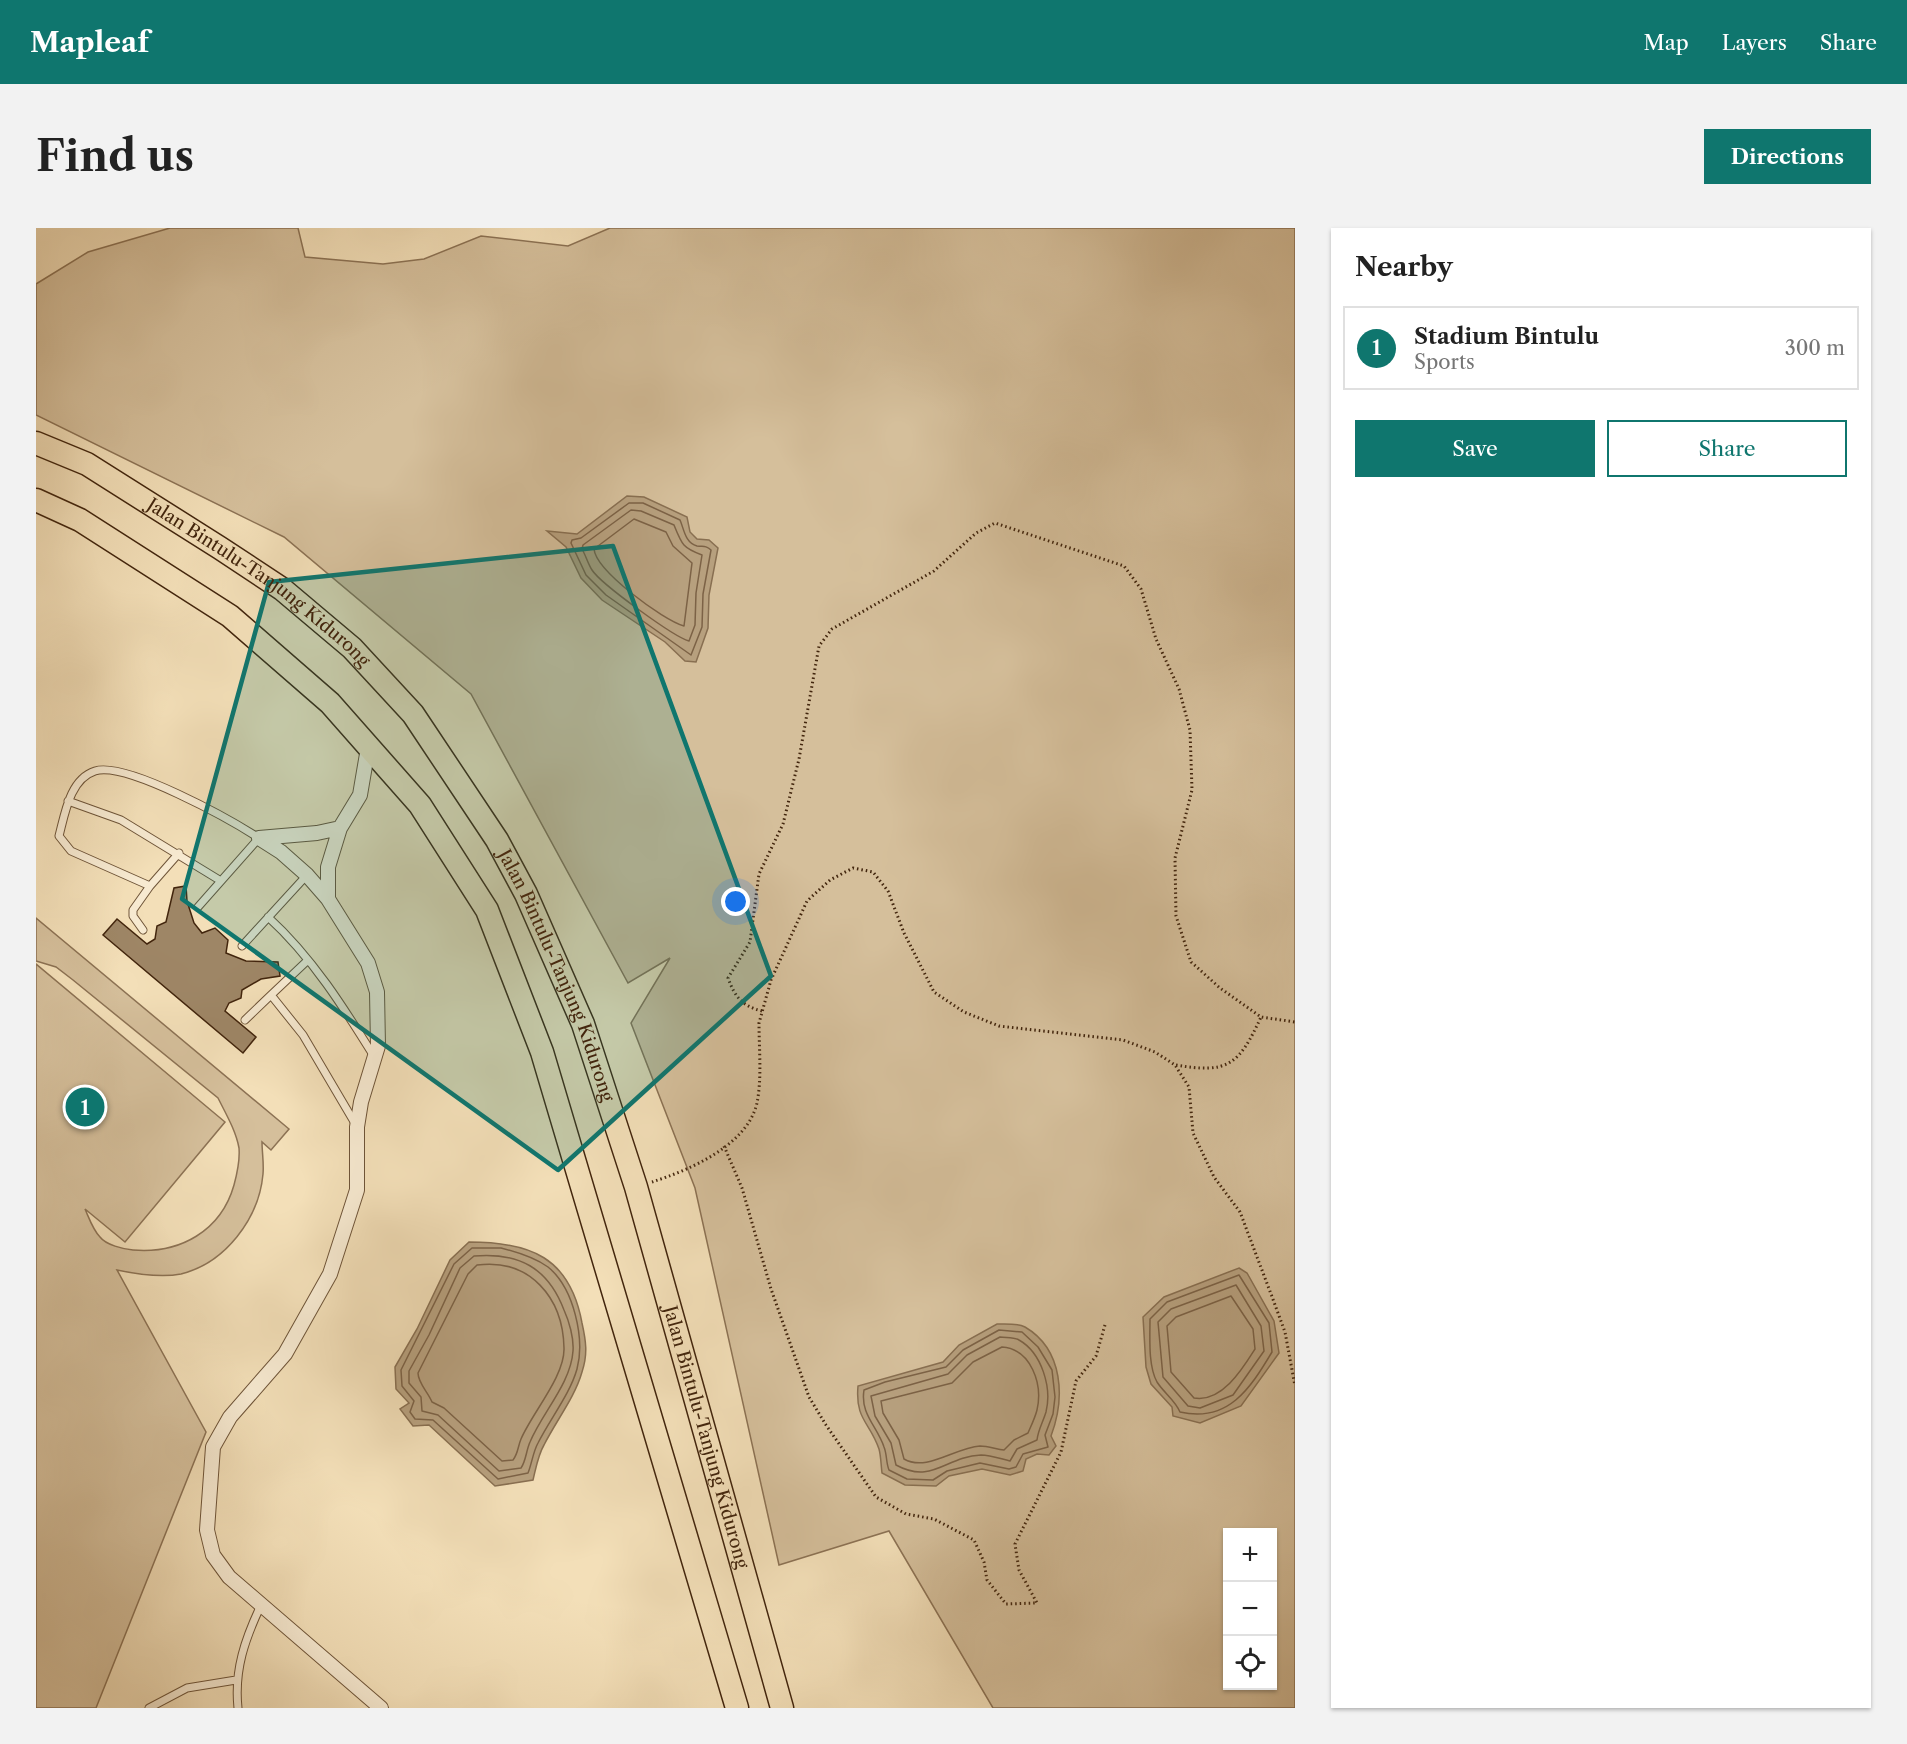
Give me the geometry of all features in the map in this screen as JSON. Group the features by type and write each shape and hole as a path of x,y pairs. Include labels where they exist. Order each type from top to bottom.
{"main road":[{"name":"Jalan Bintulu-Tanjung Kidurong","path":"36,443 87,464 282,589 352,648 413,714 497,840 526,894 583,1024 636,1187 782,1708"},
{"name":"Jalan Bintulu-Tanjung Kidurong","path":"36,500 80,520 230,616 330,703 420,805 487,910 542,1052 737,1708"}],"street":[{"path":"328,899 328,867 340,828 360,795 368,748"},
{"path":"259,838 317,833 340,828"},
{"path":"259,838 281,852 307,875 328,899 368,963 377,992 378,1046 376,1060 361,1102 357,1127 357,1190 330,1274 285,1354 230,1417 213,1447 207,1530 213,1555 229,1577 381,1708"}],"lane":[{"path":"150,886 71,851 59,836 69,801 78,782 96,770 118,772 170,790 223,816 259,838 198,908"},
{"path":"69,801 121,820 179,853 221,881"},
{"path":"143,930 133,916 133,910 150,886 179,853"},
{"path":"242,946 307,875"},
{"path":"268,917 308,960 340,1001 376,1060"},
{"path":"245,1020 308,960"},
{"path":"271,995 303,1035 357,1127"},
{"path":"238,1708 236,1680 243,1646 261,1605"},
{"path":"149,1708 187,1688 236,1680"}],"path":[{"path":"762,1011 750,1008 735,996 728,978 750,942 759,874 783,824 799,759 819,646 832,629 934,571 976,533 995,523 1124,566 1141,589 1156,639 1179,689 1190,730 1192,790 1175,858 1176,916 1191,962 1220,988 1260,1017 1295,1022"},
{"path":"636,1187 681,1173 724,1146 745,1127 756,1104 759,1023 771,980 807,901 830,880 853,868 873,872 888,891 904,933 934,992 964,1012 999,1026 1123,1040 1155,1052 1175,1065 1208,1070 1226,1066 1249,1043 1260,1017"},
{"path":"1175,1065 1189,1087 1193,1133 1214,1177 1240,1212 1271,1294 1285,1332 1295,1386"},
{"path":"724,1146 742,1188 771,1289 810,1397 826,1425 876,1497 906,1514 934,1518 974,1540 984,1562 987,1581 1006,1604 1037,1603 1019,1570 1016,1544 1062,1452 1076,1381 1096,1356 1106,1325"}],"highlighted area":[{"path":"613,546 771,976 558,1170 182,899 269,582"}],"shaded area":[{"path":"170,228 298,228 305,257 383,264 424,259 481,236 568,246 610,228 1295,228 1295,1708 993,1708 889,1531 779,1565 695,1188 631,1023 670,958 628,983 471,694 284,537 36,415 36,284 88,252"},
{"path":"36,918 289,1129 271,1150 262,1142 263,1174 255,1207 237,1237 212,1260 197,1268 173,1275 157,1276 117,1270 206,1432 96,1708 36,1708 36,964 225,1122 125,1242 85,1209 93,1227 103,1240 124,1249 150,1250 167,1248 196,1236 209,1227 228,1201 237,1172 239,1148 233,1129 218,1098 56,967 36,961"}],"water":[{"path":"627,496 644,497 687,517 690,532 697,539 709,540 718,548 709,595 708,628 696,662 685,661 665,642 602,600 581,578 566,547 547,531 577,534"},
{"path":"469,1242 511,1245 544,1258 557,1268 568,1282 582,1323 586,1353 584,1365 575,1391 542,1449 533,1480 495,1486 429,1425 413,1426 400,1409 409,1403 396,1389 395,1367 417,1329 450,1260"},
{"path":"1239,1268 1247,1273 1274,1321 1279,1353 1241,1406 1200,1423 1173,1416 1172,1407 1151,1384 1146,1367 1143,1317 1164,1297"},
{"path":"997,1324 1015,1324 1025,1327 1038,1337 1054,1362 1059,1391 1056,1422 1051,1436 1056,1446 1049,1455 1037,1454 1026,1459 1023,1471 1010,1475 982,1469 949,1476 936,1486 905,1485 882,1473 879,1449 861,1414 858,1386 943,1362 959,1345"}],"building":[{"path":"186,886 187,901 194,923 202,933 215,928 228,940 226,953 246,961 278,962 280,976 261,979 242,990 241,998 229,1003 225,1011 256,1037 243,1053 103,935 117,919 147,944 155,939 157,926 166,922 174,888"}],"place":[{"name":"Stadium Bintulu","path":"85,1107"}]}
